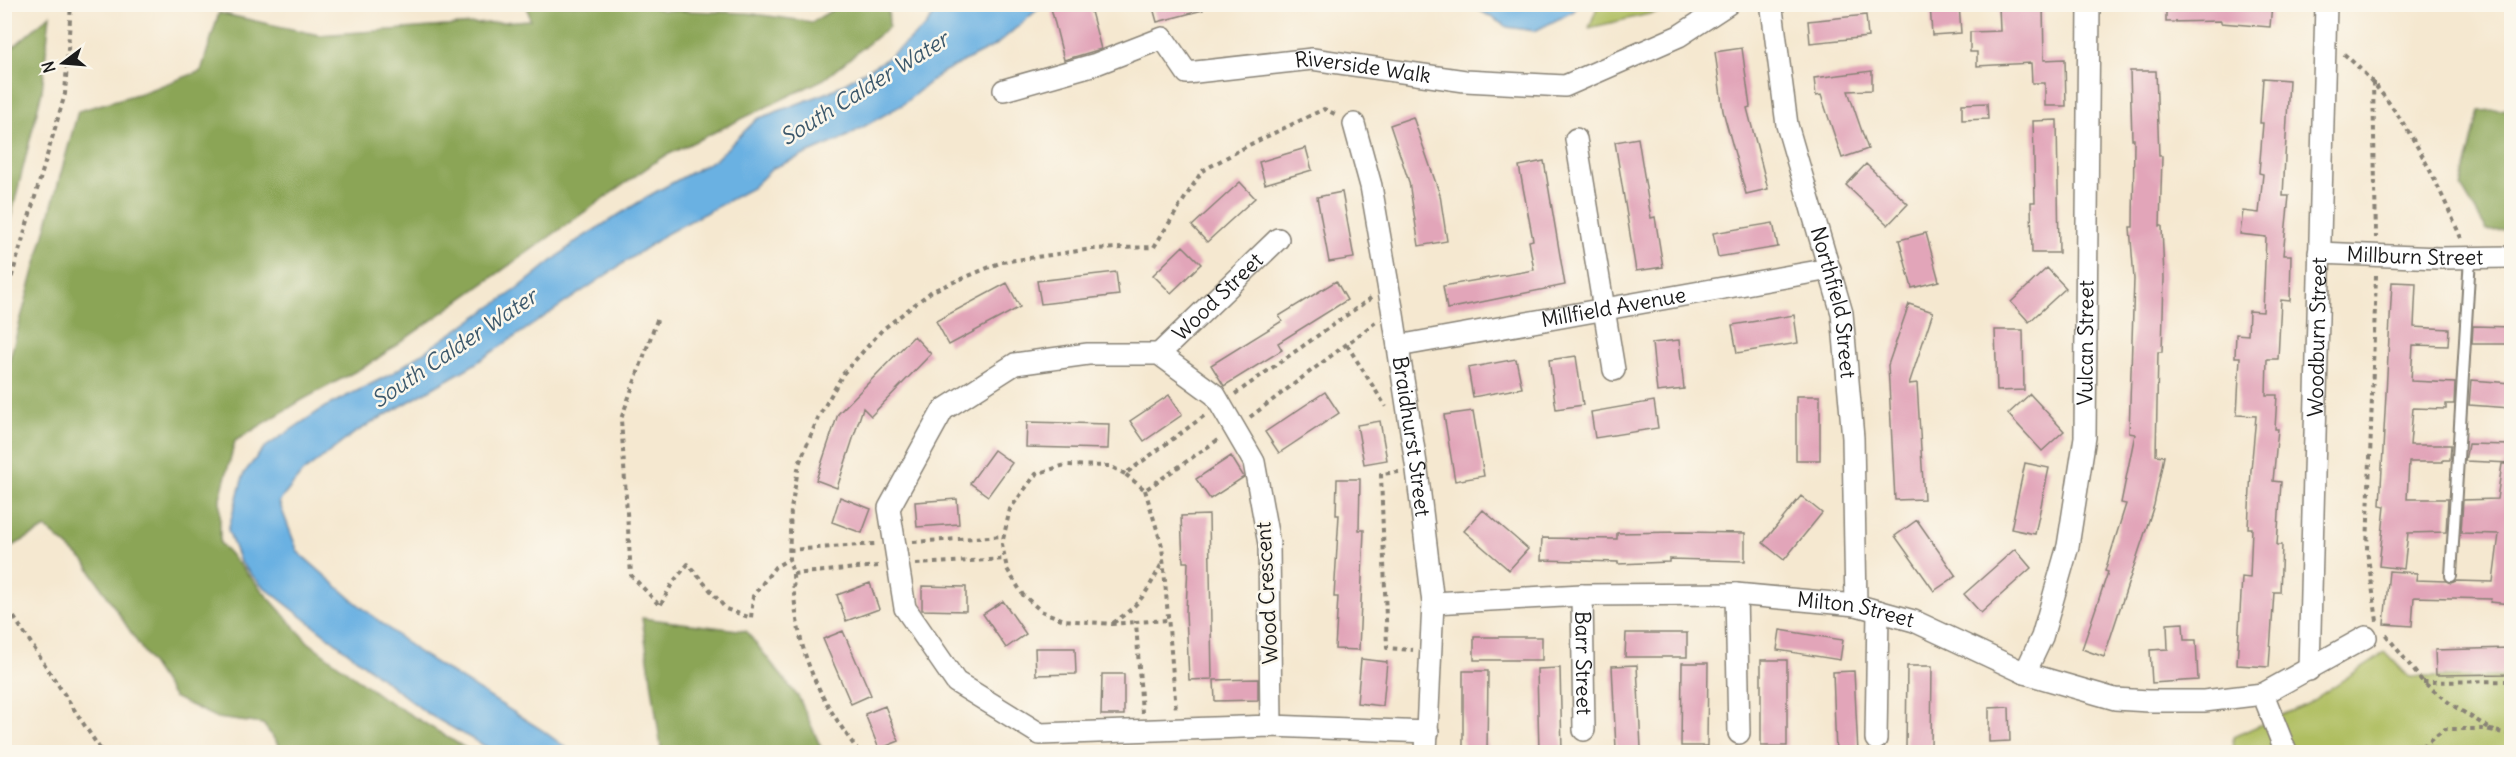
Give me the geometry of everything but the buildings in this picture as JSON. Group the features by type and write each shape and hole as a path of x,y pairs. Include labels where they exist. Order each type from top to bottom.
{"street":[{"name":"Riverside Walk","path":"1004,90 1096,64 1162,38 1186,73 1312,59 1465,81 1565,86 1679,36 1728,4"},
{"name":"Northfield Street","path":"1773,4 1787,125 1842,313 1853,438 1856,605"},
{"name":"Vulcan Street","path":"2025,673 2042,637 2068,546 2085,437 2089,4"},
{"name":"Woodburn Street","path":"2309,670 2326,4"},
{"name":"Braidhurst Street","path":"1354,124 1371,186 1392,308 1417,470 1433,603 1427,742"},
{"path":"1576,139 1614,370"},
{"name":"Wood Street","path":"1159,354 1278,239"},
{"name":"Millburn Street","path":"2319,253 2511,256"},
{"name":"Millfield Avenue","path":"1398,346 1830,269"},
{"path":"1159,354 1088,354 1015,364 943,410 889,508 905,608 956,682 1040,734 1271,726 1427,742"},
{"name":"Wood Crescent","path":"1159,354 1215,395 1254,462 1269,544 1271,726"},
{"name":"Milton Street","path":"1433,603 1582,595 1736,594 1856,605 1914,621 2025,673 2115,699 2204,701 2263,694 2309,670 2372,631"},
{"path":"1736,594 1739,733"},
{"name":"Barr Street","path":"1582,595 1584,730"},
{"path":"1876,739 1878,611"},
{"path":"2263,694 2286,753"}],"lane":[{"path":"2451,576 2470,257"}],"path":[{"path":"4,303 65,94 71,4"},
{"path":"2325,37 2386,96 2432,170 2470,257"},
{"path":"2373,82 2377,255 2367,550 2372,631 2422,682 2452,705 2494,731"},
{"path":"859,753 832,716 804,658 789,559 790,509 799,464 818,418 843,374 874,339 932,291 1002,262 1092,249 1154,247 1202,171 1249,145 1324,109 1354,124"},
{"path":"1125,474 1388,285"},
{"path":"1145,490 1347,345 1392,308"},
{"path":"657,320 621,418 631,575 660,606 673,582 688,564 726,609 752,618 753,596 775,567 789,559"},
{"path":"1347,345 1387,410"},
{"path":"1168,620 1112,624 1064,620 1041,610 1023,595 1007,569 1002,544 1010,509 1036,474 1065,465 1110,466 1125,474 1145,490 1164,560 1178,729"},
{"path":"1417,470 1381,474 1388,648 1432,651"},
{"path":"793,574 1005,559"},
{"path":"1112,624 1131,611 1145,596 1164,560"},
{"path":"4,602 102,753"},
{"path":"1136,622 1143,730"},
{"path":"2422,682 2511,681"},
{"path":"2415,753 2445,729 2494,731 2511,735"}],"green space":[{"path":"1598,4 1688,5 1589,28"},
{"path":"527,5 644,5 662,10 747,13 812,22 841,5 888,5 889,27 824,79 661,158 371,363 302,400 235,441 220,498 220,543 308,642 383,698 472,752 284,752 263,724 217,718 173,697 85,562 46,528 5,550 5,376 78,111 144,92 201,71 219,13 319,35 530,20"},
{"path":"50,15 42,91 5,241 5,77 11,49"},
{"path":"2511,109 2511,230 2487,231 2461,187 2479,111"},
{"path":"642,618 746,631 799,698 823,752 658,752 661,748"},
{"path":"2385,652 2409,677 2511,677 2511,752 2234,752 2233,737 2307,704"}],"water":[{"name":"South Calder Water","path":"941,5 1043,5 996,45 941,73 902,105 842,139 773,168 752,188 668,233 473,365 356,432 302,473 279,502 298,552 354,601 418,652 542,730 572,752 495,752 428,714 260,584 240,562 228,530 244,473 264,448 325,407 391,374 516,290 578,240 652,194 716,159 757,119 829,92 885,60 925,27"},
{"path":"1466,5 1577,5 1574,11 1535,31 1507,27 1476,8"}]}
